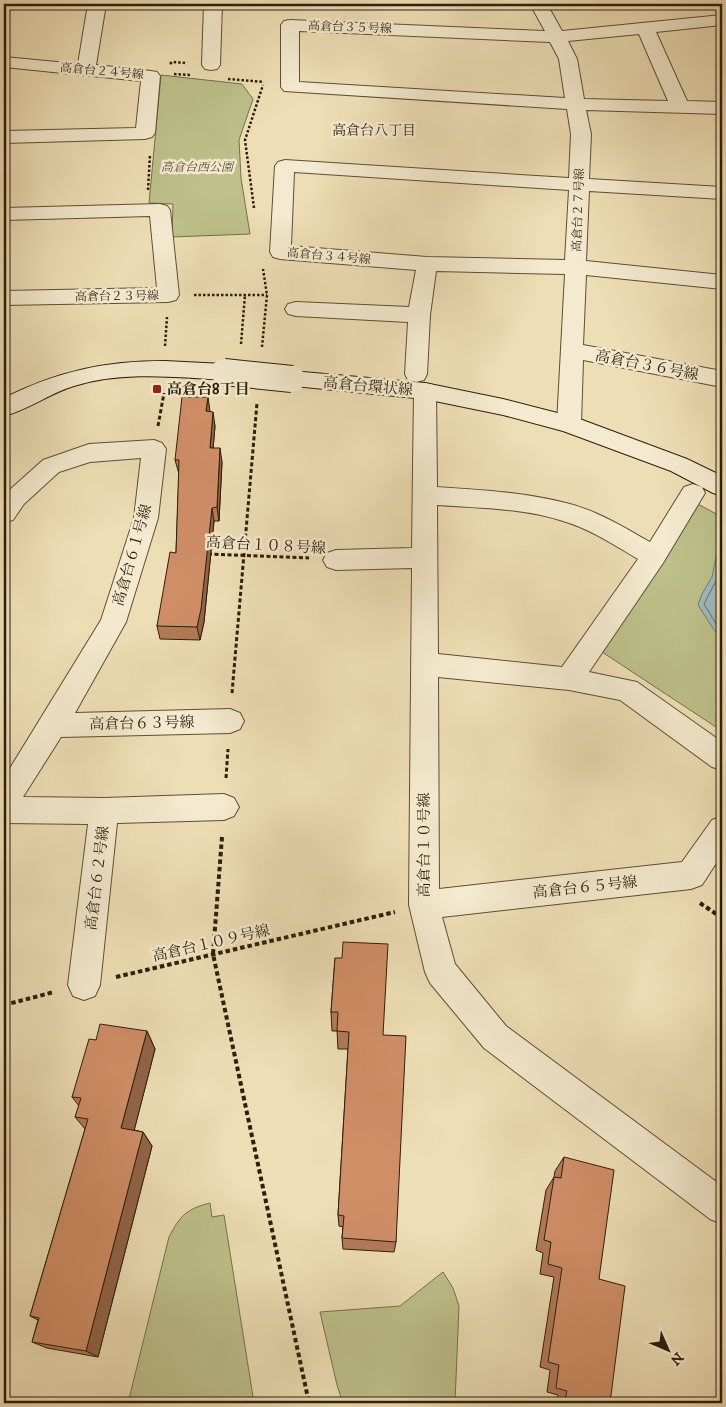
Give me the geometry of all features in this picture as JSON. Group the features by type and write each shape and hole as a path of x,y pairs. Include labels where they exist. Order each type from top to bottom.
{"street":[{"path":"86,70 97,4"},
{"path":"211,65 213,4"},
{"name":"高倉台２７号線","path":"539,4 558,36 568,59 581,134 569,424"},
{"name":"高倉台３５号線","path":"722,20 558,36 290,25 290,87 575,104 722,108"},
{"path":"645,28 680,107"},
{"name":"高倉台２４号線","path":"4,62 151,76 145,133"},
{"path":"4,137 145,133"},
{"name":"高倉台３４号線","path":"722,193 285,166 271,257 427,264 576,267 722,282"},
{"path":"4,214 147,210"},
{"name":"高倉台２３号線","path":"4,298 168,295 160,210 147,210"},
{"name":"高倉台１０号線","path":"427,264 419,315 425,495 424,905 441,972 495,1037 722,1207"},
{"path":"296,309 419,315"},
{"name":"高倉台３６号線","path":"572,351 722,379"},
{"name":"高倉台環状線","path":"4,408 25,397 69,380 107,372 168,368 292,379 420,382 503,407 569,424 679,465 722,487"},
{"path":"4,513 15,498 51,466 89,453 154,449"},
{"name":"高倉台６１号線","path":"4,803 53,725 113,622 146,518 154,449"},
{"path":"569,679 654,556 693,493"},
{"path":"425,495 512,502 566,512 605,528 654,556"},
{"path":"336,560 424,558"},
{"path":"424,664 569,679 627,690 722,758"},
{"name":"高倉台６３号線","path":"53,725 230,721"},
{"path":"104,811 224,808"},
{"name":"高倉台６２号線","path":"4,810 104,811 84,985"},
{"name":"高倉台６５号線","path":"424,905 691,875 722,829"}],"path":[{"path":"273,4 278,6"},
{"path":"145,133 151,138 147,210"},
{"path":"165,352 168,295 266,295"},
{"path":"240,352 244,295"},
{"path":"154,449 164,391"},
{"name":"高倉台１０８号線","path":"203,554 336,560"},
{"name":"高倉台１０９号線","path":"4,1005 424,905"}],"green space":[{"name":"高倉台西公園","path":"161,75 242,84 253,99 239,140 241,178 250,234 172,237 173,204 149,203"},
{"path":"696,503 722,517 722,731 599,650"},
{"path":"210,1203 212,1217 224,1215 254,1403 128,1403 169,1237 185,1214"},
{"path":"443,1272 453,1288 459,1306 455,1403 343,1403 320,1312 400,1306"}],"water":[{"path":"717,552 722,554 722,636 714,630 698,605 712,577"}],"building":[{"path":"182,397 208,397 206,411 213,412 210,448 220,448 217,507 212,508 201,609 197,627 157,626 170,552 176,553 179,460 175,460"},
{"path":"343,942 388,944 383,1035 406,1036 396,1242 342,1238 344,1216 338,1215 349,1032 337,1031 338,1012 331,1012 335,958 342,958"},
{"path":"100,1024 147,1031 121,1128 143,1132 86,1351 32,1342 39,1318 30,1316 88,1119 75,1117 81,1098 72,1097 89,1039 96,1040"},
{"path":"564,1157 614,1170 599,1279 625,1286 610,1403 564,1403 567,1391 556,1388 559,1365 548,1362 562,1268 548,1264 551,1242 544,1240 554,1177 561,1178"}],"place":[{"name":"高倉台8丁目","path":"157,389"}],"district":[{"name":"高倉台八丁目","path":"374,130"}]}
